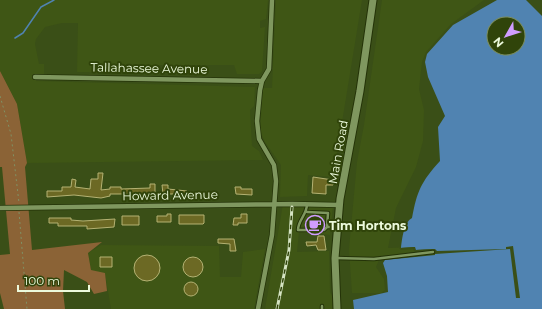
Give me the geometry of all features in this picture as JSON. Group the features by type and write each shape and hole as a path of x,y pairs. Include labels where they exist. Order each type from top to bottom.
{"main road":[{"name":"Main Road","path":"337,309 336,258 340,205 360,91 373,0"}],"street":[{"path":"258,309 270,249 274,204 275,170 272,160 261,144 257,131 258,108 262,81 267,75 269,68 272,0"},
{"name":"Tallahassee Avenue","path":"36,77 262,81"},
{"name":"Howard Avenue","path":"0,208 274,204 340,205"}],"lane":[{"path":"307,204 307,212 298,224 298,230 324,230 327,227 338,227"},
{"path":"307,212 328,213 327,227"},
{"path":"336,258 374,259 433,252"}],"path":[{"path":"0,96 11,134 19,208 27,309"}],"shaded area":[{"path":"0,0 268,0 266,19 260,21 260,28 265,27 262,71 259,74 237,74 234,65 149,65 149,73 77,72 78,23 62,23 45,27 36,39 35,44 39,64 44,64 44,74 36,74 36,81 255,87 254,106 250,110 252,146 259,151 263,160 27,163 17,104 0,71"},
{"path":"276,0 362,0 333,177 308,175 307,196 280,197 281,165 265,142 260,131 263,88 272,88"},
{"path":"382,0 484,0 451,24 426,52 422,62 419,89 424,110 423,141 416,167 396,208 388,248 415,247 416,250 435,249 437,251 435,255 379,260 376,267 384,279 385,290 381,293 352,293 349,249 357,162 364,125"},
{"path":"0,71 17,104 27,163 25,167 32,250 102,242 88,253 91,270 105,273 107,291 94,294 87,282 64,270 63,291 65,309 4,309 0,293 0,255 10,254 2,167 0,167"},
{"path":"283,204 333,205 330,235 299,232 297,252 329,251 330,292 335,301 336,309 265,309"},
{"path":"101,245 219,246 220,277 241,277 243,252 265,249 254,309 111,309 105,274 91,270 88,253"}],"water":[{"path":"497,0 526,0 542,16 542,309 354,309 353,300 388,292 387,276 383,263 385,260 435,255 435,249 415,250 415,247 401,248 404,231 407,223 412,218 421,187 428,175 440,161 438,127 445,116 428,77 425,62 427,54 453,25"}],"pier":[{"path":"513,246 520,298 516,298 510,249 435,254 390,259 389,257 433,251 415,252 413,249 401,250 399,248 415,247 416,250 435,249 437,251 506,249 506,247"}],"building":[{"path":"98,173 103,173 101,190 110,189 110,187 121,187 121,189 150,188 150,184 155,184 155,194 110,194 110,196 101,198 74,195 47,197 47,191 62,191 62,187 71,187 72,179 76,180 75,187 90,189 91,179 98,179"},
{"path":"313,177 333,180 333,185 326,185 326,194 312,193"},
{"path":"162,185 168,185 168,189 187,191 187,197 183,197 181,194 163,194"},
{"path":"235,187 241,187 241,189 252,189 252,195 236,194"},
{"path":"167,214 171,214 171,222 157,222 157,216 167,216"},
{"path":"241,214 247,214 247,223 238,223 238,225 233,225 234,218 241,218"},
{"path":"179,215 204,215 204,223 179,224"},
{"path":"122,216 139,216 139,225 122,225"},
{"path":"49,218 71,218 71,220 83,221 115,219 114,227 87,229 87,226 58,226 58,223 49,223"},
{"path":"318,236 324,236 326,250 318,250 316,245 307,246 306,242 317,242"},
{"path":"218,239 234,239 236,251 230,251 230,244 218,243"},
{"path":"147,255 156,259 160,268 156,277 147,281 138,277 134,268 138,259"},
{"path":"100,257 112,257 112,267 100,267"},
{"path":"193,257 200,260 203,267 200,274 193,277 186,274 183,267 186,260"},
{"path":"191,282 196,284 198,289 196,294 191,296 186,294 184,289 186,284"}],"waterway":[{"path":"15,38 23,33 41,7 54,0"}],"railway":[{"path":"277,309 289,250 292,207"}],"place":[{"name":"Tim Hortons","path":"315,225"}]}
